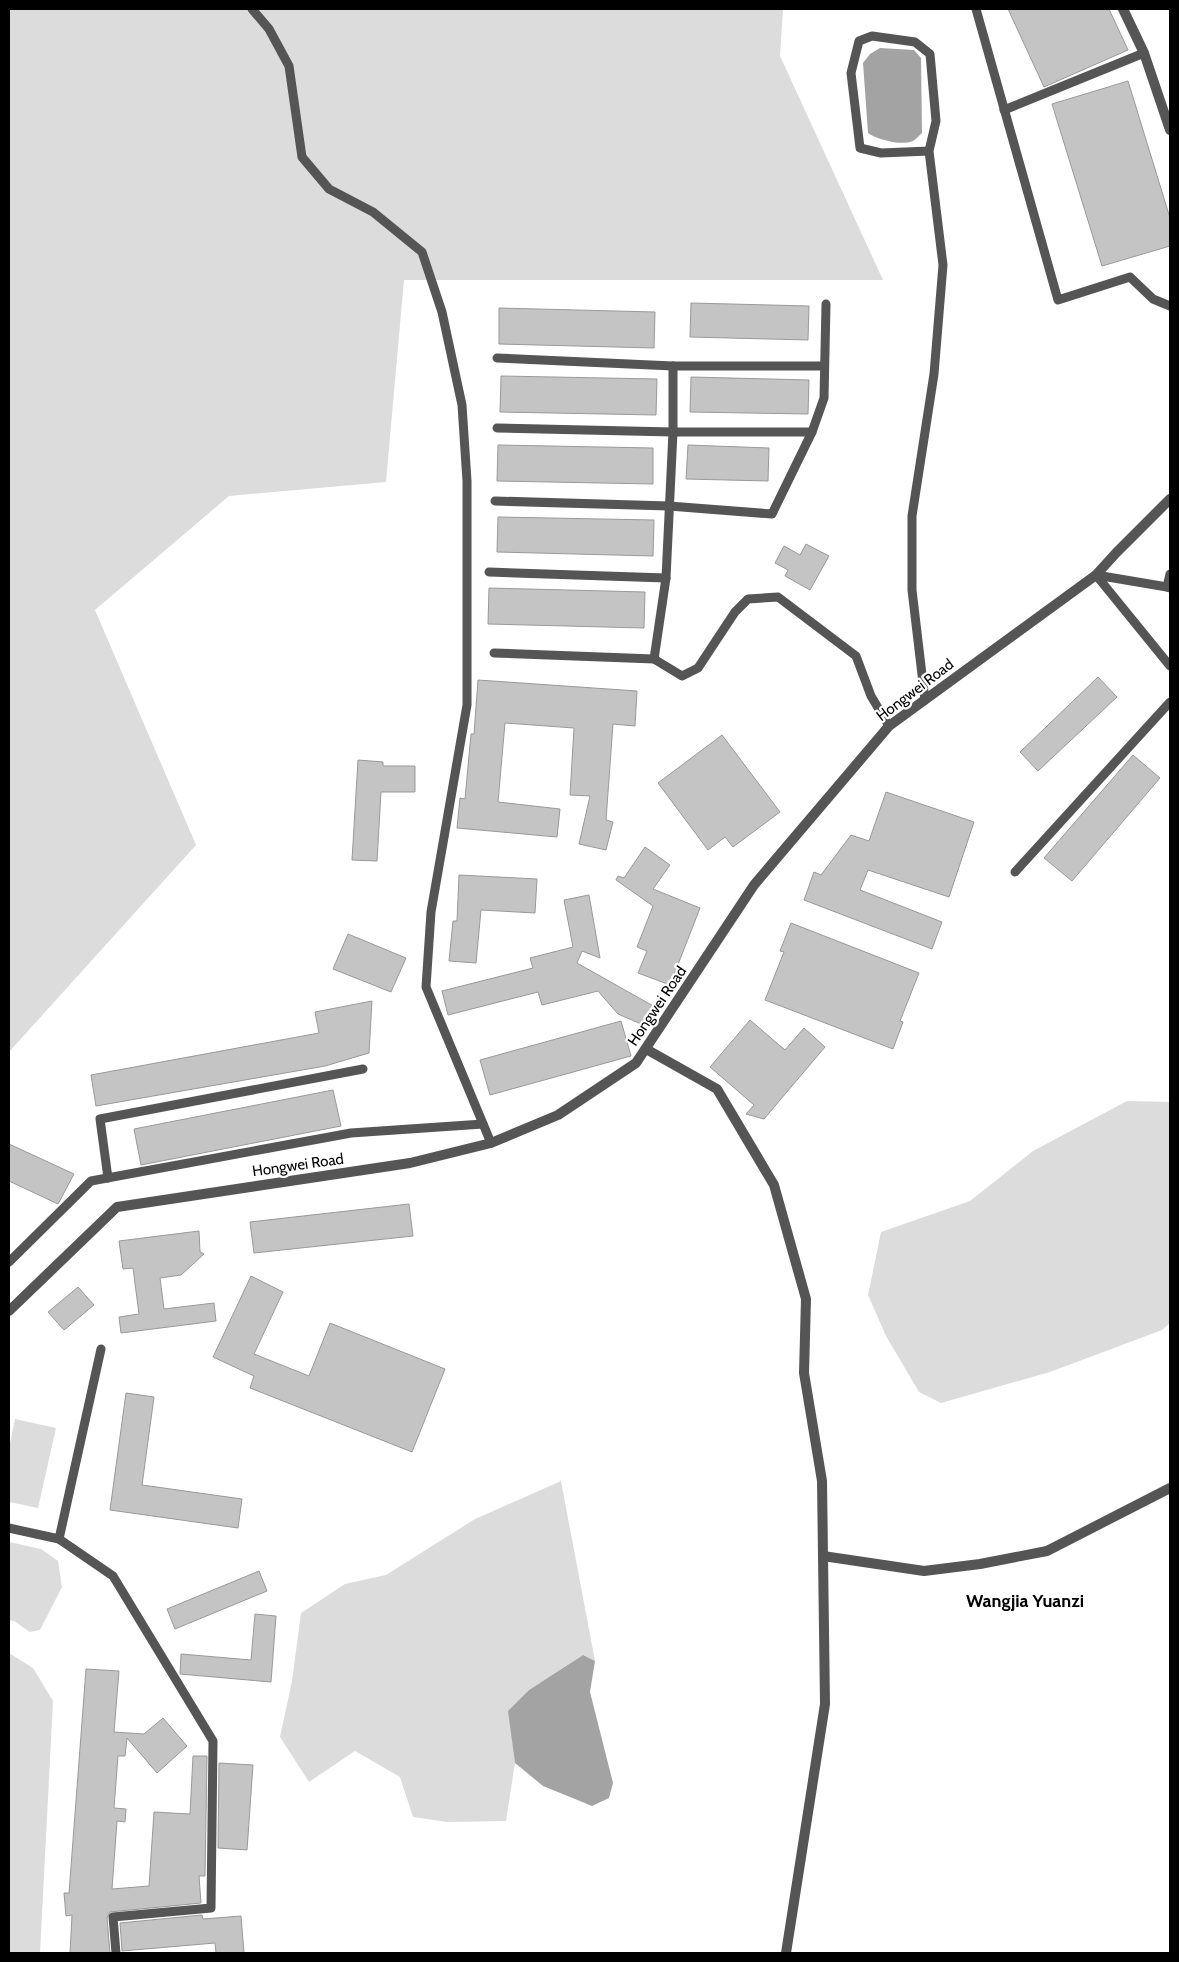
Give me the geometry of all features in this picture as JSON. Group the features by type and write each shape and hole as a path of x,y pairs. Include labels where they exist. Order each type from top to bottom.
{"street":[{"path":"1123,9 1144,53 1170,130"},
{"name":"Hongwei Road","path":"9,1311 117,1206 410,1163 491,1143 558,1115 636,1063 754,886 889,726 1096,575 1170,499"},
{"path":"646,1048 717,1089 774,1185 806,1298 804,1373 822,1481 825,1704 786,1953"},
{"path":"823,1556 924,1571 980,1564 1048,1551 1170,1488"}],"lane":[{"path":"252,9 269,29 289,66 302,157 329,189 373,212 422,252 442,312 462,405 467,481 467,705 431,912 426,987 491,1143"},
{"path":"976,9 1058,300 1130,277 1153,299 1170,306"},
{"path":"925,700 912,590 912,516 934,374 943,265 929,151 936,121 930,54 915,42 872,36 859,41 851,73 860,148 882,153 929,151"},
{"path":"1004,110 1144,53"},
{"path":"495,501 670,506 772,514 812,432 824,398 826,304"},
{"path":"497,358 673,366 824,366"},
{"path":"654,659 666,578 673,432 673,366"},
{"path":"497,428 673,432 812,432"},
{"path":"489,572 666,578"},
{"path":"1096,575 1168,588 1170,574"},
{"path":"1096,575 1170,666"},
{"path":"494,653 654,659 682,676 698,668 736,612 748,599 778,597 856,656 872,696 889,726"},
{"path":"1015,872 1170,702"},
{"path":"108,1178 100,1119 363,1069"},
{"path":"9,1262 91,1181 351,1133 483,1124"},
{"path":"59,1539 101,1349"},
{"path":"9,1528 59,1539 112,1576 214,1740 211,1908 112,1917 116,1953"}],"shaded area":[{"path":"9,9 783,9 780,56 883,280 404,280 386,482 229,496 95,610 196,845 9,1052"},
{"path":"880,48 914,50 921,58 922,133 913,141 902,143 890,142 868,133 863,63 870,54"},
{"path":"1127,1101 1170,1102 1170,1323 1162,1330 1050,1372 941,1403 919,1392 886,1336 868,1295 881,1232 970,1201 1033,1151"},
{"path":"15,1419 56,1428 38,1508 9,1502 9,1448"},
{"path":"561,1481 595,1661 583,1655 529,1690 509,1711 515,1763 506,1821 447,1822 413,1817 400,1777 355,1751 309,1782 280,1737 292,1681 301,1613 345,1584 386,1575 475,1519"},
{"path":"9,1542 41,1549 58,1561 62,1587 40,1630 30,1632 14,1621 9,1620"},
{"path":"9,1653 33,1668 53,1701 40,1953 9,1953"},
{"path":"583,1655 595,1661 590,1692 613,1783 609,1798 592,1806 543,1786 515,1763 508,1711 529,1690"}],"building":[{"path":"1008,9 1109,9 1128,50 1044,87"},
{"path":"1128,81 1170,218 1170,246 1102,266 1052,104"},
{"path":"691,303 809,306 808,340 690,337"},
{"path":"499,308 655,312 654,348 499,344"},
{"path":"501,376 657,379 656,415 500,412"},
{"path":"691,377 809,380 808,414 690,412"},
{"path":"498,445 653,448 653,484 497,481"},
{"path":"688,445 769,448 768,481 686,479"},
{"path":"498,517 654,520 653,556 497,552"},
{"path":"806,544 829,556 810,590 785,576 788,570 775,563 784,546 800,555"},
{"path":"489,588 645,592 644,628 488,624"},
{"path":"1098,677 1117,697 1038,771 1020,752"},
{"path":"478,680 637,691 635,726 613,724 606,820 613,822 606,850 579,844 590,796 570,795 574,728 505,723 498,802 560,809 557,837 457,828 460,798 465,799 471,734 474,734"},
{"path":"722,735 780,812 733,847 725,837 708,850 658,783"},
{"path":"1133,755 1160,778 1072,881 1044,858"},
{"path":"358,760 383,762 383,766 415,766 415,792 381,792 377,861 352,860"},
{"path":"886,792 974,822 949,897 868,870 860,890 942,922 932,949 804,900 814,872 821,875 851,835 869,841"},
{"path":"645,847 670,865 653,889 700,908 670,985 638,973 647,951 637,947 653,906 616,880 618,876 624,878"},
{"path":"459,875 537,879 535,913 481,910 476,963 449,961 453,921 457,921"},
{"path":"589,895 600,958 582,951 577,963 655,1007 648,1027 618,1014 598,991 542,1005 538,992 448,1015 442,991 533,968 530,958 573,947 564,900"},
{"path":"791,923 919,973 900,1021 903,1022 893,1049 765,1000 784,952 780,951"},
{"path":"348,934 406,958 391,992 333,969"},
{"path":"372,1001 369,1053 325,1066 96,1106 91,1075 319,1033 315,1012"},
{"path":"750,1020 785,1050 804,1028 825,1047 764,1119 746,1114 754,1105 710,1067"},
{"path":"621,1021 631,1056 490,1095 480,1060"},
{"path":"333,1090 341,1126 141,1165 134,1129"},
{"path":"9,1144 74,1174 58,1204 9,1181"},
{"path":"409,1204 413,1236 254,1253 250,1222"},
{"path":"199,1231 200,1252 204,1254 181,1275 160,1278 164,1309 214,1303 216,1321 121,1333 119,1317 139,1314 133,1268 123,1269 119,1241"},
{"path":"251,1276 283,1292 254,1354 309,1376 330,1323 445,1369 412,1452 250,1388 254,1376 213,1357"},
{"path":"78,1287 94,1305 64,1330 48,1312"},
{"path":"126,1393 154,1397 142,1485 242,1499 238,1528 110,1510"},
{"path":"259,1571 267,1591 175,1629 167,1609"},
{"path":"255,1614 276,1616 271,1682 180,1674 181,1654 251,1660"},
{"path":"86,1669 119,1671 114,1732 144,1734 163,1718 187,1746 157,1773 127,1738 125,1756 118,1756 114,1808 126,1809 125,1822 117,1821 112,1889 149,1886 154,1812 190,1814 193,1756 207,1756 205,1876 199,1876 201,1903 110,1912 107,1918 110,1953 70,1953 72,1915 66,1916 64,1893 69,1893"},
{"path":"219,1763 253,1765 247,1850 218,1848"},
{"path":"202,1915 203,1919 241,1916 244,1953 216,1953 215,1943 122,1951 120,1923"}],"district":[{"name":"Wangjia Yuanzi","path":"1025,1601"}]}
